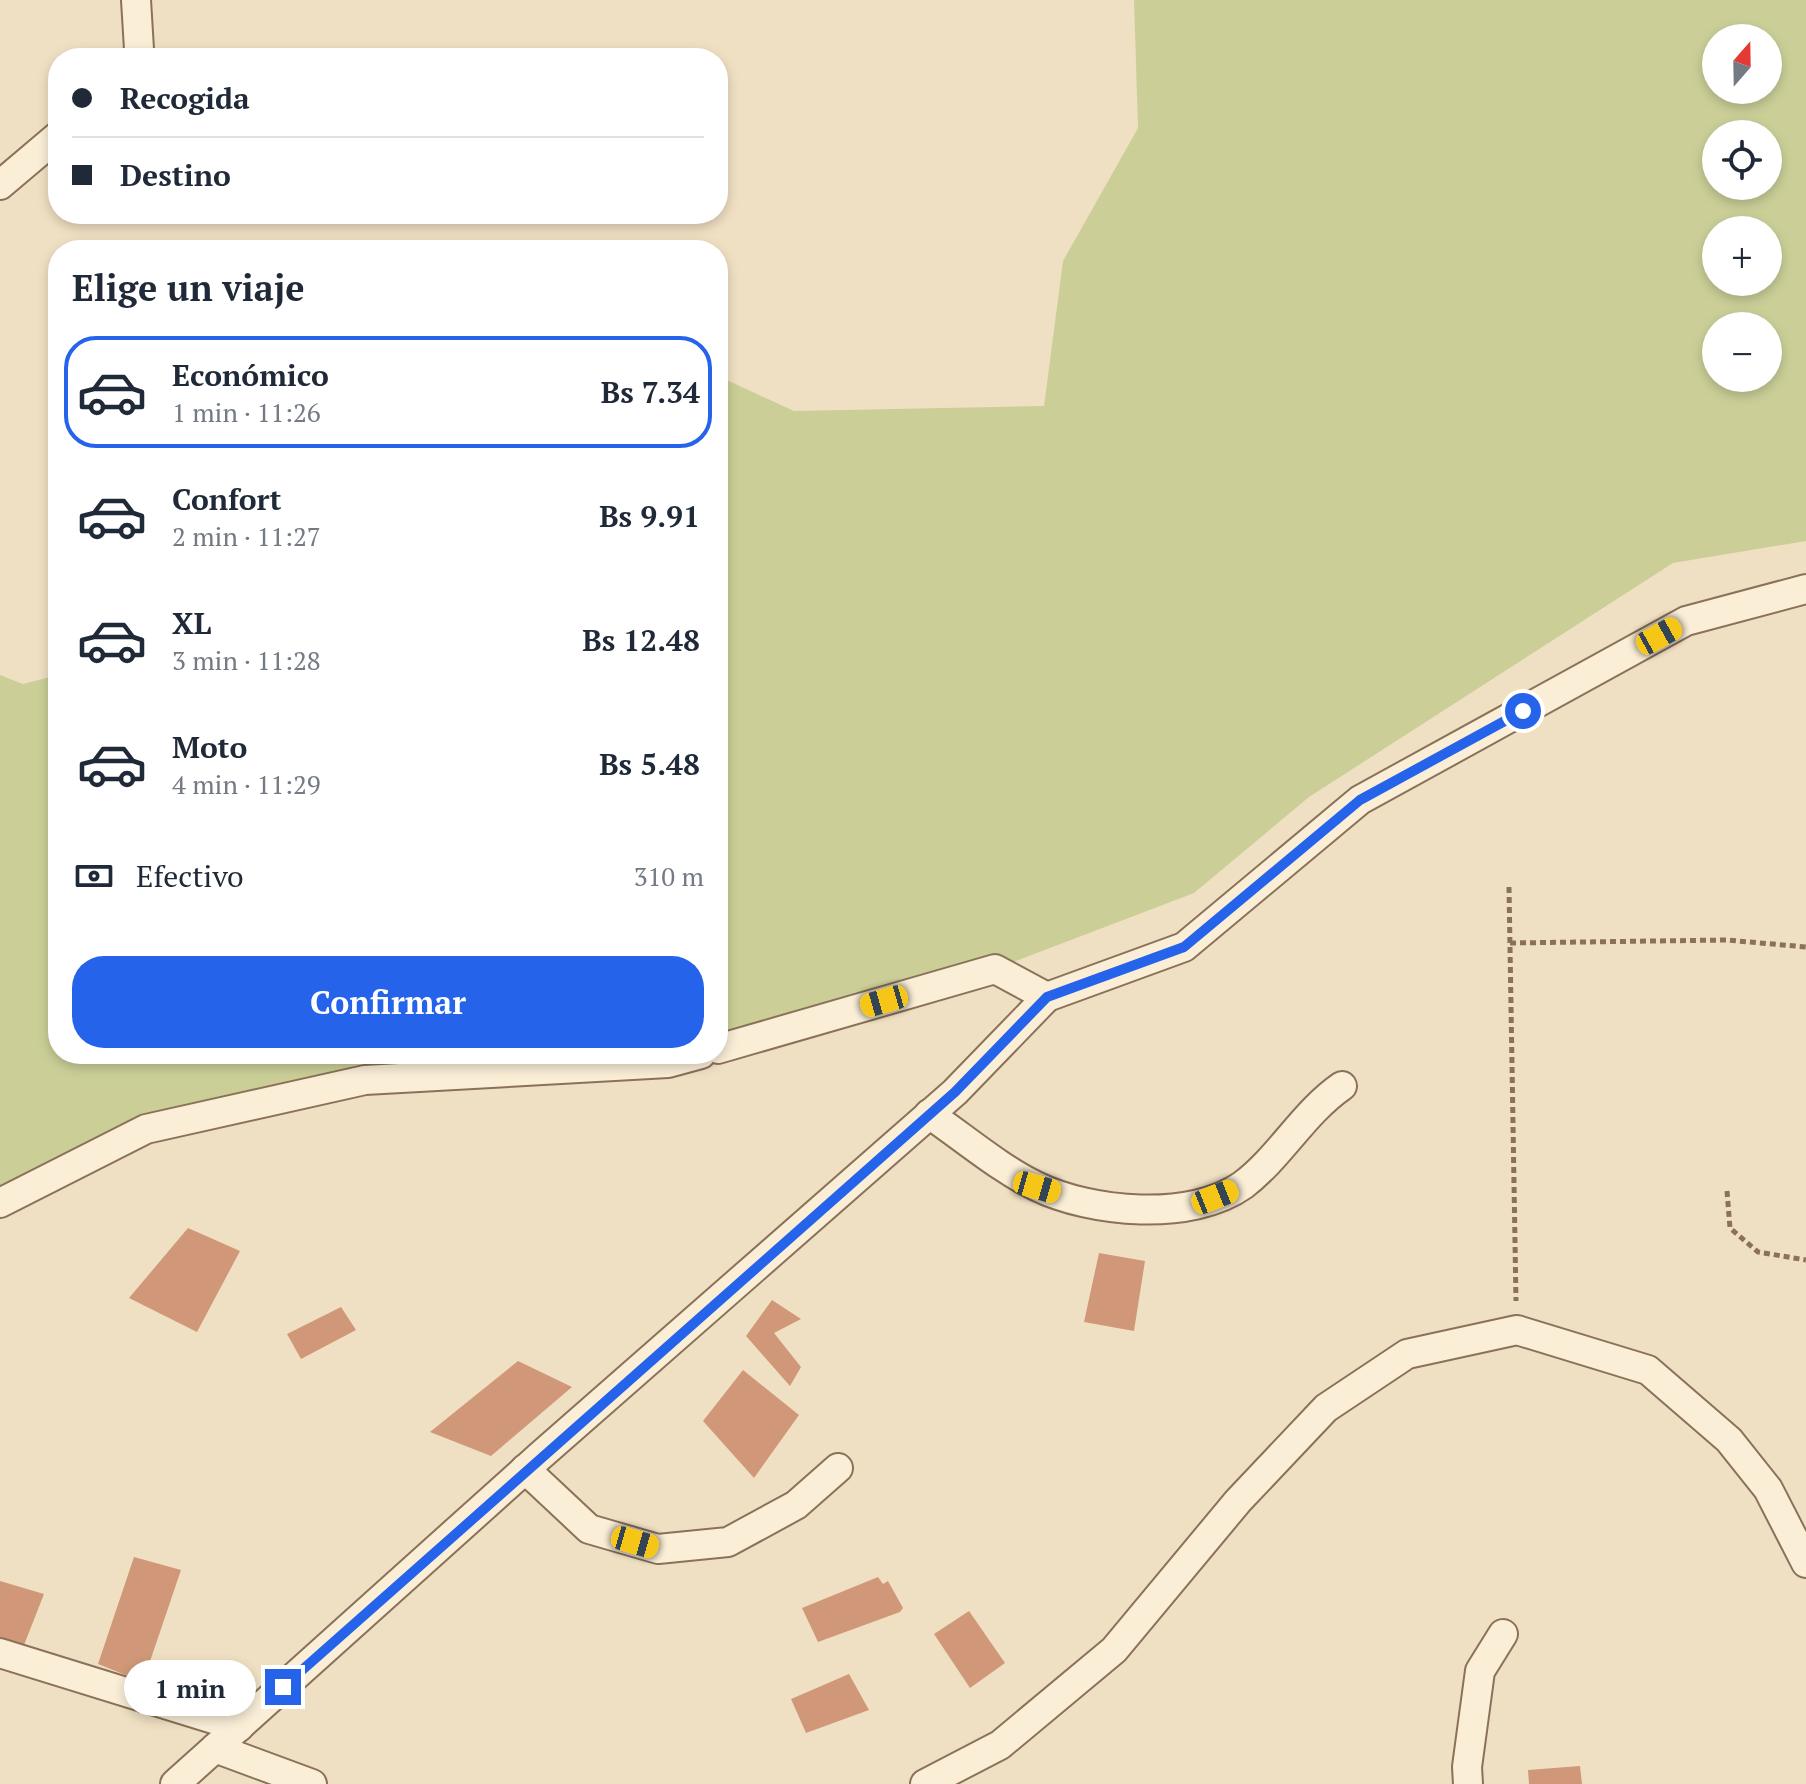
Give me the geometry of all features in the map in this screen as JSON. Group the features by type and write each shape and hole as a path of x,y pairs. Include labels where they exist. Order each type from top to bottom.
{"street":[{"path":"136,0 139,48"},
{"path":"0,185 48,144"},
{"path":"175,1784 525,1469 929,1114 1047,997 1184,947 1360,800 1686,621 1806,589"},
{"path":"728,1046 995,969 1047,997"},
{"path":"0,1203 146,1129 365,1080 650,1064"},
{"path":"929,1114 1037,1187 1114,1209 1189,1207 1241,1186 1275,1156 1318,1102 1342,1086"},
{"path":"925,1784 1000,1745 1114,1650 1238,1501 1326,1408 1407,1354 1517,1330 1648,1370 1729,1440 1768,1489 1806,1563"},
{"path":"525,1469 589,1529 658,1549 728,1542 796,1505 838,1468"},
{"path":"1468,1784 1467,1767 1480,1671 1503,1634"},
{"path":"0,1653 239,1727"},
{"path":"215,1748 312,1784"}],"path":[{"path":"1509,887 1517,1330"},
{"path":"1510,943 1727,940 1806,947"},
{"path":"1727,1191 1730,1228 1758,1252 1806,1260"}],"green space":[{"path":"1134,0 1806,0 1806,541 1673,563 1309,797 1194,893 995,969 728,1046 728,381 794,411 1044,406 1063,261 1138,128"},
{"path":"0,675 23,684 48,678 48,1064 572,1064 365,1080 146,1129 0,1203"}],"building":[{"path":"188,1228 240,1251 197,1332 129,1298"},
{"path":"1099,1253 1145,1261 1134,1331 1084,1322"},
{"path":"772,1300 801,1319 774,1333 801,1367 790,1386 746,1336"},
{"path":"341,1307 356,1330 301,1359 287,1334"},
{"path":"518,1361 572,1387 491,1456 430,1432"},
{"path":"743,1370 799,1415 754,1478 703,1421"},
{"path":"134,1557 181,1570 143,1682 98,1664"},
{"path":"878,1577 883,1584 888,1581 903,1608 900,1612 818,1642 802,1608"},
{"path":"0,1581 44,1594 24,1645 0,1637"},
{"path":"969,1611 1005,1663 970,1688 934,1634"},
{"path":"849,1674 869,1710 806,1733 791,1699"},
{"path":"1580,1766 1582,1784 1529,1784 1528,1770"}],"route":[{"path":"283,1687 540,1456 955,1092 1047,997 1184,947 1360,800 1523,711"}]}
